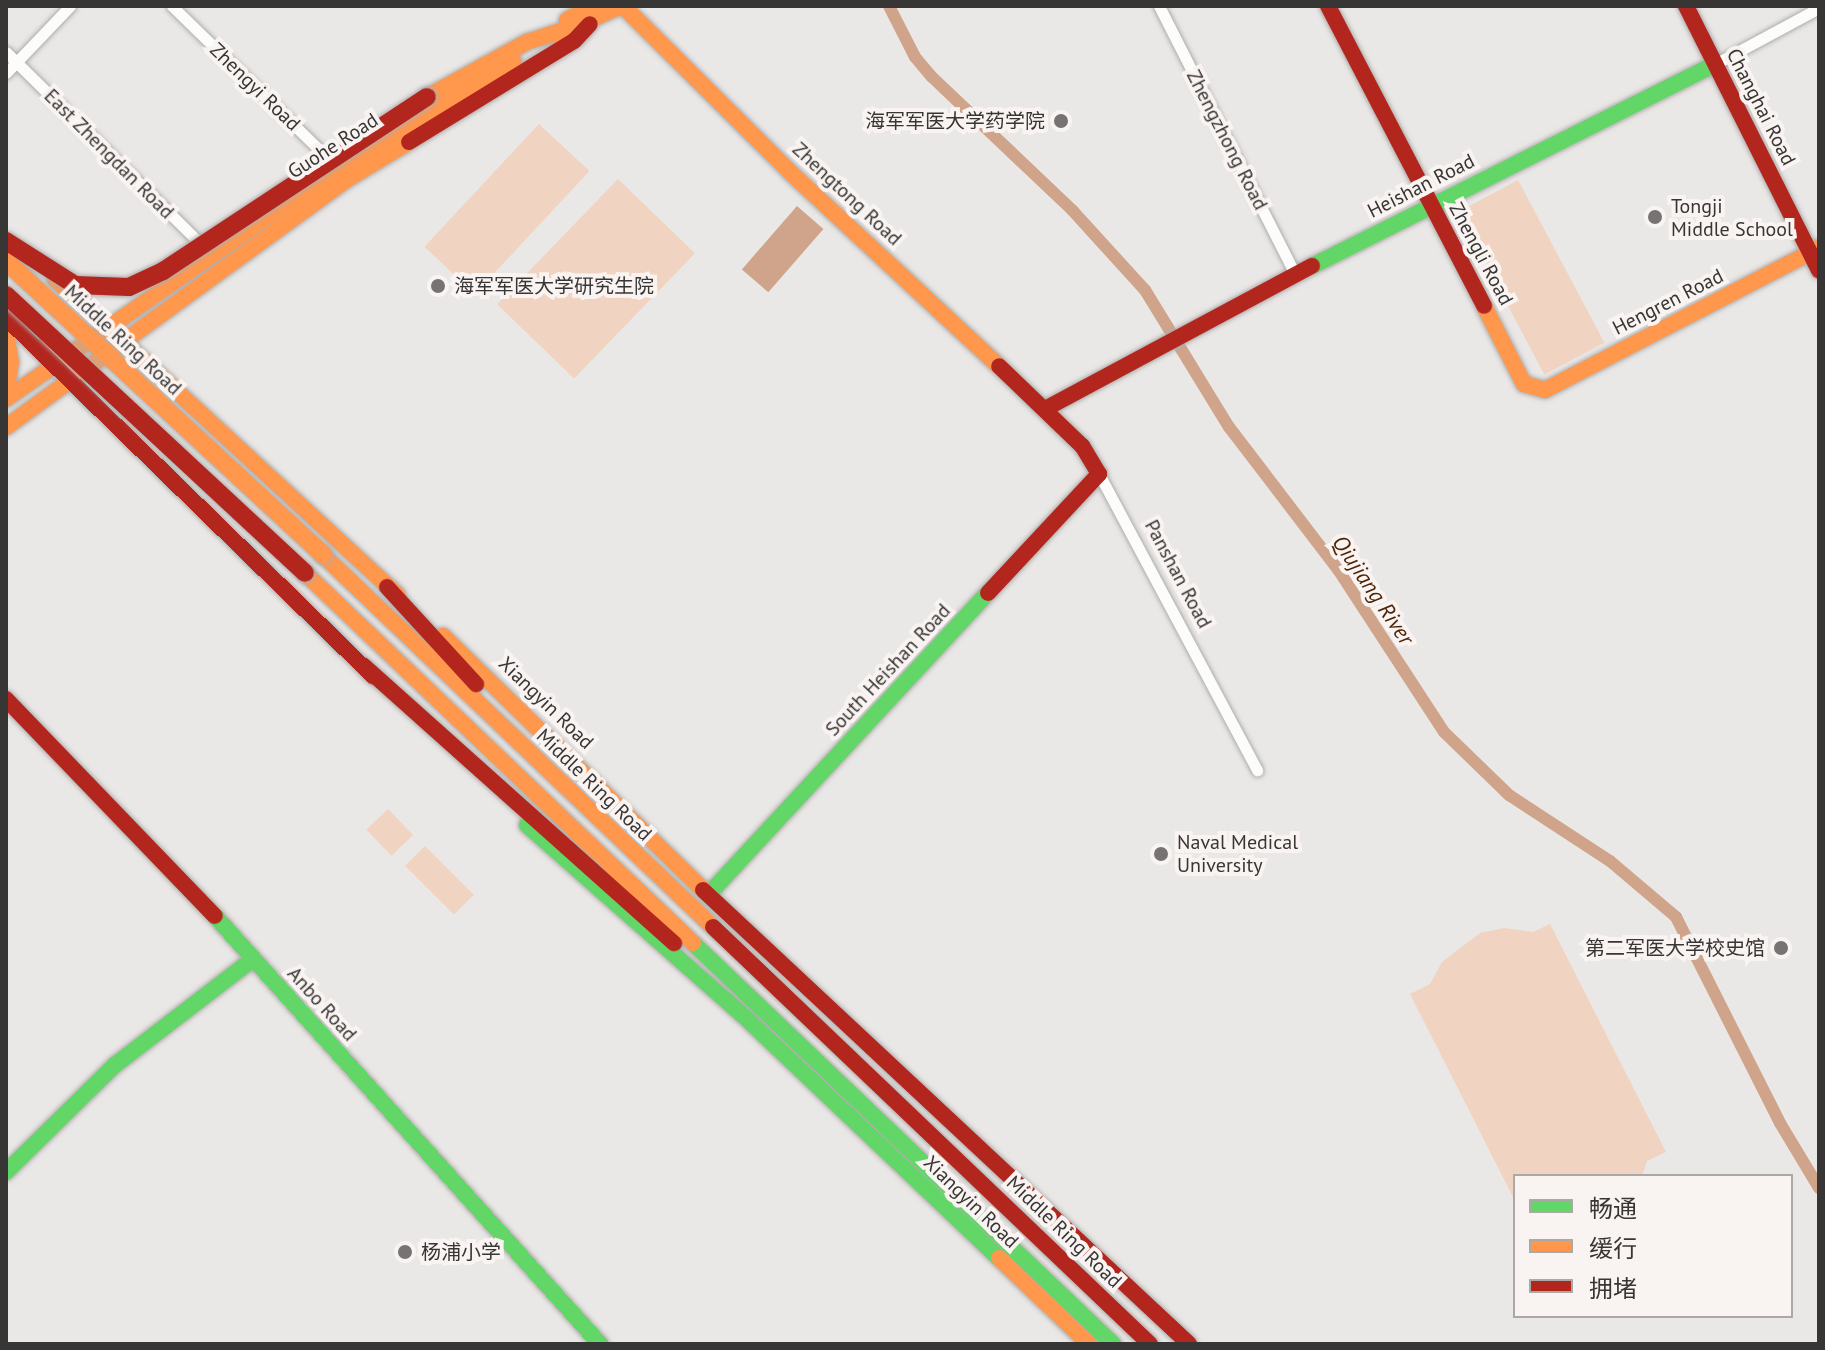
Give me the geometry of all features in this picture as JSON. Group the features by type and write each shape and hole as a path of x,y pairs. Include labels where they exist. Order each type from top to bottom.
{"main road":[{"name":"Guohe Road","path":"114,334 212,255 338,168 594,13 622,6"},
{"name":"Zhengtong Road","path":"622,6 790,172 1045,409"},
{"name":"Zhengli Road","path":"1328,6 1524,384 1535,389"},
{"name":"Changhai Road","path":"1686,6 1814,250 1819,270"},
{"name":"Guohe Road","path":"114,334 357,173 574,41 594,13"},
{"path":"6,241 75,285 103,290 129,287 163,271 427,97 527,42 594,13"},
{"path":"527,42 567,29"},
{"name":"Heishan Road","path":"1045,409 1295,274 1715,64"},
{"name":"Xiangyin Road","path":"6,233 565,751 624,817 1189,1344"},
{"name":"Hengren Road","path":"1535,389 1545,390 1814,250"},
{"name":"Middle Ring Road","path":"6,261 323,555 1150,1344"},
{"path":"6,295 305,573 1113,1344"},
{"name":"Xiangyin Road","path":"6,303 93,398 443,746 675,961 749,1021 1089,1344"},
{"name":"Xiangyin Road","path":"6,318 67,369"},
{"path":"6,334 11,362 6,397"},
{"path":"6,427 67,369 114,334"},
{"path":"6,397 67,369"},
{"name":"Panshan Road","path":"1045,409 1082,446 1099,474"},
{"name":"South Heishan Road","path":"708,895 1099,474"},
{"path":"387,587 611,832"},
{"path":"364,666 647,921 768,1017"},
{"name":"Anbo Road","path":"6,699 253,959 600,1344"},
{"path":"6,1172 115,1065 253,959"}],"street":[{"path":"6,73 70,6"},
{"name":"Zhengyi Road","path":"172,6 338,168"},
{"name":"Zhengzhong Road","path":"1159,6 1295,274"},
{"name":"Heishan Road","path":"1715,64 1819,8"},
{"name":"East Zhengdan Road","path":"6,52 212,255"},
{"name":"Panshan Road","path":"1099,474 1257,770"}],"shaded area":[{"path":"539,124 589,171 475,294 424,247"},
{"path":"618,179 695,253 574,378 497,304"},
{"path":"1518,180 1604,342 1544,374 1458,212"},
{"path":"797,206 823,229 768,292 742,269"},
{"path":"388,809 413,835 391,856 366,830"},
{"path":"425,846 474,895 454,915 405,866"},
{"path":"1550,924 1666,1152 1647,1161 1643,1174 1513,1174 1513,1197 1410,994 1430,984 1442,962 1480,933 1504,928 1533,932"}],"waterway":[{"name":"Qiujiang River","path":"889,6 915,57 932,77 1073,211 1145,290 1229,427 1339,571 1444,732 1509,795 1610,861 1676,917 1780,1123 1819,1188"}],"traffic: fast":[{"path":"1312,266 1715,64"},
{"path":"708,895 988,593"},
{"path":"527,825 749,1021 999,1258"},
{"path":"215,916 600,1344"},
{"path":"693,943 1113,1344"},
{"path":"6,1172 115,1065 253,959"}],"traffic: slow":[{"path":"567,20 593,6"},
{"path":"557,35 621,6"},
{"path":"623,6 790,172 999,366"},
{"path":"427,97 527,42 567,29"},
{"path":"6,399 306,190 513,61"},
{"path":"6,427 346,180 409,142"},
{"path":"1484,306 1524,384 1545,390 1819,248"},
{"path":"6,261 323,555"},
{"path":"55,279 397,595"},
{"path":"6,334 11,362 6,394"},
{"path":"323,555 713,927"},
{"path":"305,573 693,943"},
{"path":"443,636 703,890"},
{"path":"999,1258 1089,1344"}],"traffic: jam":[{"path":"1328,6 1484,306"},
{"path":"1686,6 1819,270"},
{"path":"409,142 574,41 590,24"},
{"path":"6,241 75,285 129,287 163,271 427,97"},
{"path":"1045,409 1312,266"},
{"path":"6,295 305,573"},
{"path":"6,318 373,676"},
{"path":"988,593 1099,474 1082,446 999,366"},
{"path":"387,587 476,684"},
{"path":"364,666 674,943"},
{"path":"6,699 215,916"},
{"path":"703,890 1189,1344"},
{"path":"713,927 1150,1344"}],"place":[{"name":"海军军医大学药学院","path":"1061,121"},
{"name":"Tongji Middle School","path":"1655,217"},
{"name":"海军军医大学研究生院","path":"438,286"},
{"name":"Naval Medical University","path":"1161,854"},
{"name":"第二军医大学校史馆","path":"1781,948"},
{"name":"杨浦小学","path":"405,1252"}]}
